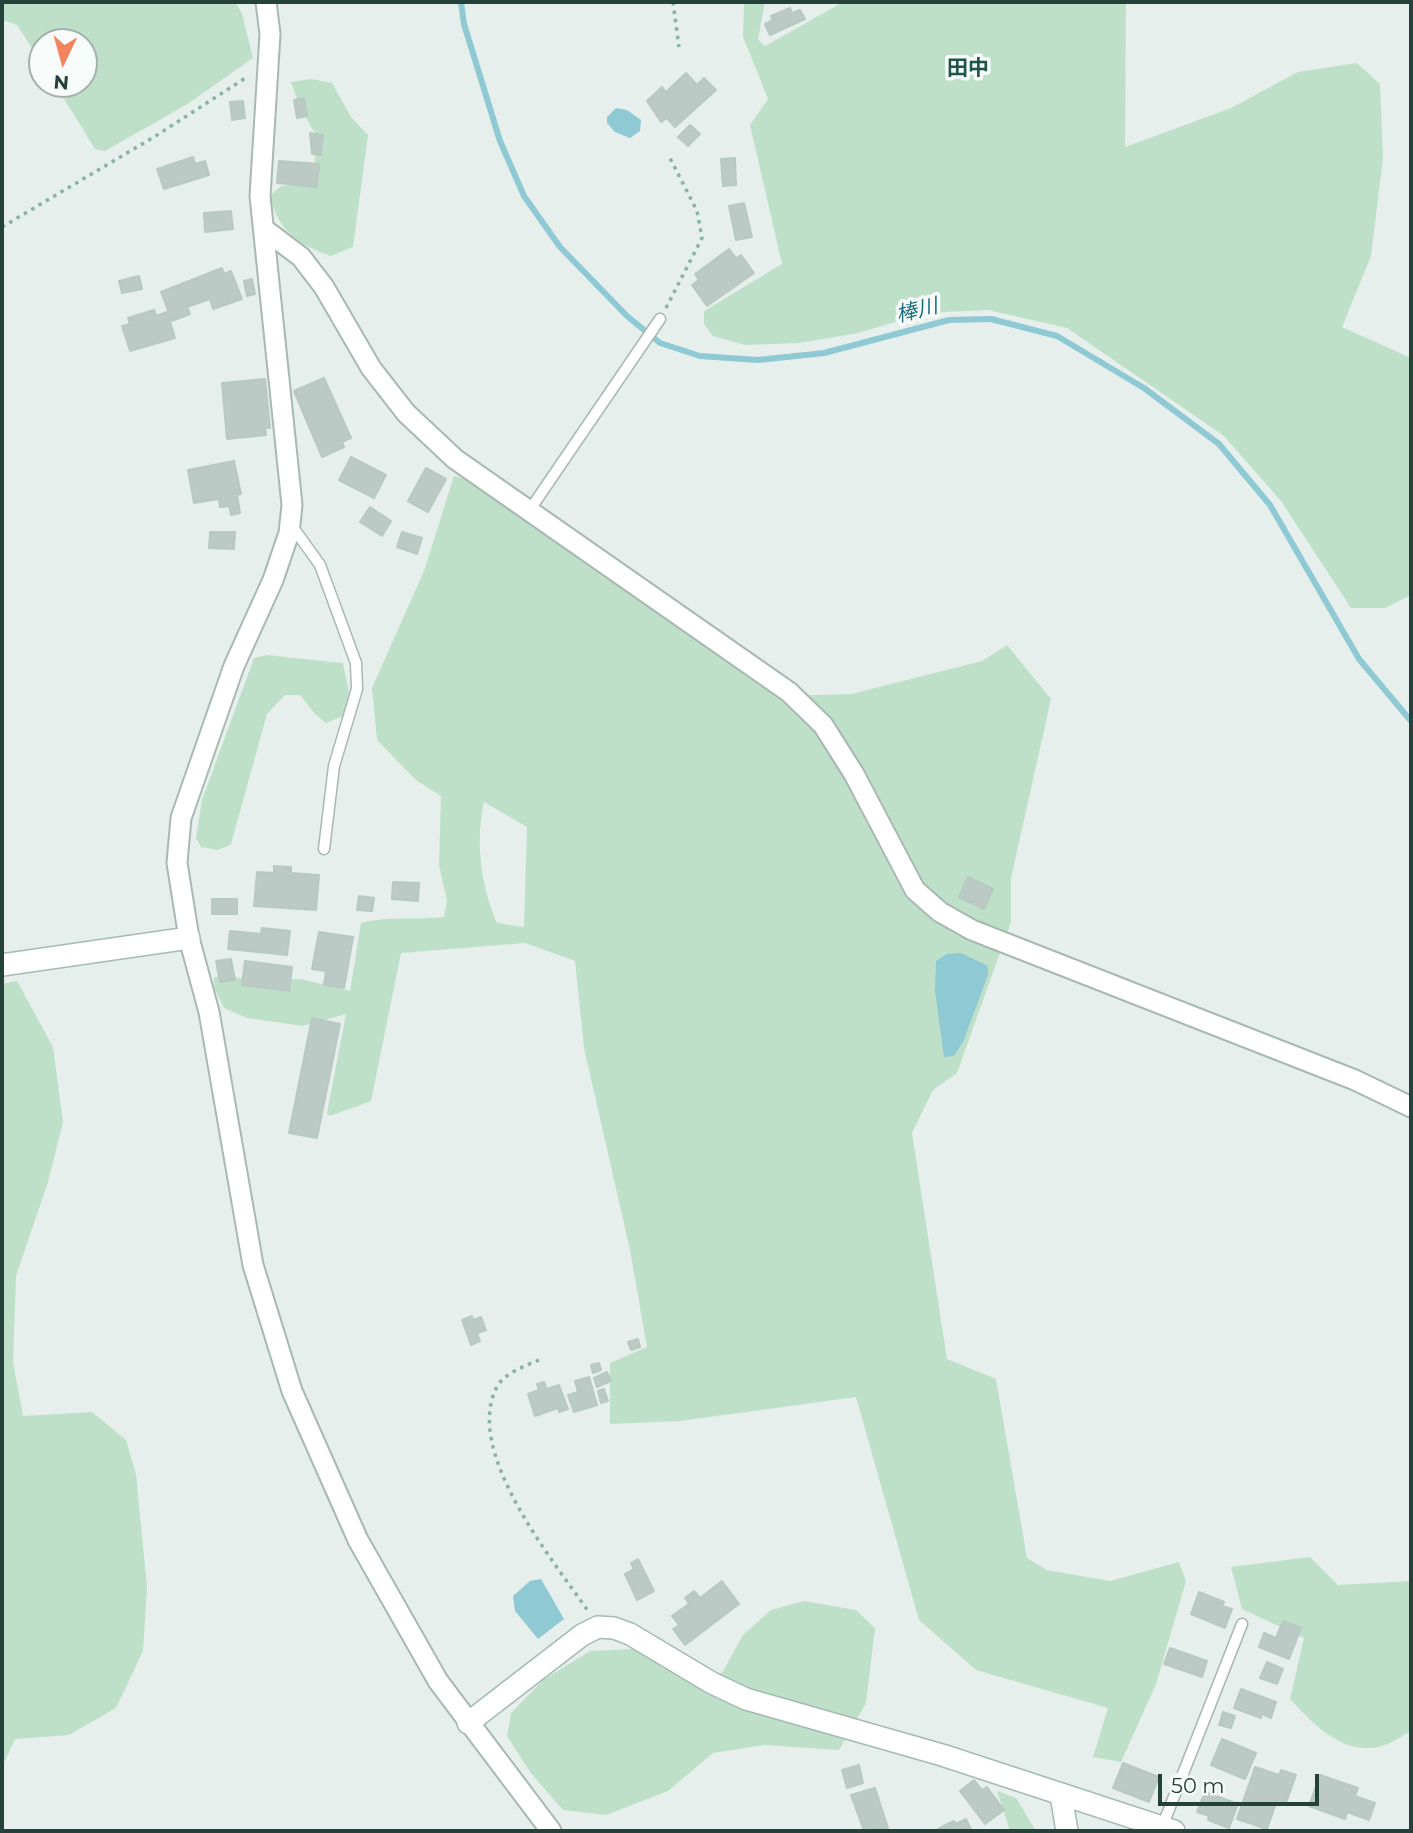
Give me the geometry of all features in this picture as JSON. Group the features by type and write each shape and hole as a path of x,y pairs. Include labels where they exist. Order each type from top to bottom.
{"street":[{"path":"266,2 269,62 260,170 292,505 290,523 274,580 234,666 181,818 177,863 189,938 209,1012 253,1265 292,1391 358,1540 438,1681 551,1831"},
{"path":"264,229 301,257 324,287 371,368 406,412 455,459 789,692 823,725 854,774 915,890 940,912 972,930 1355,1080 1411,1107"},
{"path":"2,965 189,938"},
{"path":"468,1723 582,1635 598,1628 614,1628 630,1633 712,1683 746,1699 942,1755 1168,1830"},
{"path":"1061,1795 1067,1831"}],"lane":[{"path":"529,511 660,319"},
{"path":"290,523 320,565 356,663 357,689 334,766 324,849"},
{"path":"1168,1830 1241,1624"}],"path":[{"path":"673,2 679,47"},
{"path":"2,227 154,137 269,62"},
{"path":"660,319 702,238 697,211 670,158"},
{"path":"539,1360 516,1369 499,1385 491,1425 491,1444 521,1513 598,1628"}],"green space":[{"path":"2,2 235,2 242,13 253,58 186,105 105,151 95,149 64,98 98,98 98,28 28,28 28,42 17,25 2,20"},
{"path":"744,2 765,2 758,39 765,46 843,2 1126,2 1125,147 1231,108 1298,72 1357,63 1380,84 1383,158 1371,256 1342,327 1411,358 1411,595 1385,608 1351,608 1281,501 1224,436 1067,328 988,310 926,313 858,333 799,343 745,345 713,336 704,324 704,311 782,264 750,125 768,99 743,37"},
{"path":"311,79 332,83 351,117 368,135 353,247 331,256 308,247 291,235 279,219 270,196 281,186 313,183 317,137 300,107 291,82"},
{"path":"454,476 471,480 782,696 851,694 982,661 1007,645 1051,699 1011,878 1011,922 957,1073 933,1090 912,1133 947,1359 996,1379 1027,1558 1047,1570 1110,1581 1179,1562 1186,1581 1156,1684 1121,1762 1093,1757 1108,1708 976,1670 919,1620 856,1397 680,1421 610,1424 610,1363 647,1347 630,1250 584,1048 575,961 525,943 401,953 371,1101 330,1116 327,1113 346,1014 303,1026 247,1018 224,1008 214,988 214,977 301,979 350,991 361,923 444,917 447,901 439,865 441,796 416,780 377,740 372,688 424,571","holes":["484,802 527,827 524,927 497,923 491,909 481,863 480,832"]},
{"path":"267,655 343,663 349,693 343,716 326,723 300,695 285,695 267,714 231,844 218,850 201,847 196,838 202,800 254,658"},
{"path":"17,981 53,1047 63,1122 48,1182 16,1276 13,1362 23,1416 92,1412 126,1440 136,1474 147,1587 143,1651 116,1708 69,1735 15,1739 2,1767 2,984"},
{"path":"1310,1557 1338,1585 1411,1581 1411,1731 1386,1745 1355,1747 1342,1743 1319,1728 1290,1699 1304,1638 1242,1609 1231,1567"},
{"path":"804,1601 856,1610 875,1628 866,1703 839,1750 764,1745 713,1753 668,1791 606,1815 563,1810 530,1772 507,1736 511,1713 543,1680 590,1651 634,1649 679,1675 722,1673 743,1635 771,1610"},
{"path":"997,1791 1016,1798 1036,1831 1010,1831"}],"water":[{"path":"616,108 627,110 641,120 640,131 630,138 615,132 607,123 607,117"},
{"path":"961,953 988,966 988,975 963,1042 954,1056 944,1057 935,991 936,961 947,954"},
{"path":"541,1579 564,1619 538,1639 515,1611 513,1596 530,1581"}],"building":[{"path":"790,8 792,13 800,10 805,19 770,35 765,24 773,20 771,16"},
{"path":"686,73 697,85 704,78 716,90 675,127 667,118 661,122 647,101 662,87 666,92"},
{"path":"304,98 307,116 297,118 294,100"},
{"path":"243,101 245,118 232,120 230,102"},
{"path":"690,125 700,134 688,146 678,137"},
{"path":"310,133 323,135 321,155 312,154"},
{"path":"193,157 195,164 205,161 209,175 164,189 157,169"},
{"path":"735,158 736,185 723,186 721,159"},
{"path":"279,161 319,164 317,187 277,183"},
{"path":"744,203 752,237 736,240 729,206"},
{"path":"231,211 233,229 205,232 204,213"},
{"path":"729,249 736,258 741,255 754,273 707,306 692,285 699,280 695,274"},
{"path":"222,268 224,274 231,271 242,299 213,309 210,299 187,307 190,314 172,321 161,292"},
{"path":"139,276 142,289 122,293 119,281"},
{"path":"252,279 255,294 247,296 244,281"},
{"path":"154,310 156,316 167,312 175,338 130,351 122,326 130,324 128,318"},
{"path":"324,378 351,438 342,442 344,447 322,457 294,391"},
{"path":"265,379 270,428 265,428 266,435 227,439 222,383"},
{"path":"351,457 386,475 374,498 339,480"},
{"path":"234,461 241,494 237,495 240,513 231,515 229,506 220,507 219,499 194,503 188,470"},
{"path":"426,468 446,479 428,512 408,501"},
{"path":"370,507 391,521 382,536 360,522"},
{"path":"210,532 235,532 234,549 209,548"},
{"path":"402,532 422,538 417,554 397,547"},
{"path":"274,866 291,867 291,873 319,875 316,910 254,906 257,872 274,873"},
{"path":"968,877 993,889 984,909 959,897"},
{"path":"393,882 419,883 418,901 392,899"},
{"path":"359,896 374,898 372,911 357,910"},
{"path":"212,899 237,899 237,914 212,914"},
{"path":"262,928 290,931 287,955 228,949 230,931 261,934"},
{"path":"319,932 353,937 344,988 324,985 326,971 312,969"},
{"path":"231,959 235,980 220,982 216,961"},
{"path":"245,961 292,967 289,991 242,985"},
{"path":"312,1018 340,1024 317,1138 289,1133"},
{"path":"472,1316 473,1320 481,1317 486,1330 477,1333 480,1341 471,1345 462,1320"},
{"path":"638,1339 640,1347 631,1350 628,1342"},
{"path":"599,1363 601,1370 593,1373 591,1365"},
{"path":"607,1372 611,1381 597,1387 594,1378"},
{"path":"589,1377 597,1405 574,1412 568,1395 578,1392 575,1381"},
{"path":"544,1382 547,1389 559,1385 568,1409 559,1412 558,1408 535,1416 528,1394 539,1390 537,1384"},
{"path":"604,1389 608,1401 601,1403 598,1391"},
{"path":"638,1559 654,1591 637,1600 625,1574 634,1569 631,1563"},
{"path":"722,1581 739,1604 685,1645 673,1629 679,1625 672,1616 689,1604 685,1598 694,1591 700,1598"},
{"path":"1199,1592 1224,1602 1222,1606 1232,1609 1225,1628 1191,1614"},
{"path":"1283,1621 1301,1628 1289,1659 1259,1647 1264,1633 1276,1638"},
{"path":"1170,1648 1207,1661 1202,1677 1164,1664"},
{"path":"1267,1662 1283,1669 1277,1684 1260,1678"},
{"path":"1241,1689 1276,1702 1271,1718 1262,1714 1261,1718 1234,1708"},
{"path":"1223,1712 1235,1716 1231,1728 1219,1725"},
{"path":"1222,1739 1256,1753 1245,1779 1211,1765"},
{"path":"1123,1763 1159,1777 1149,1802 1113,1788"},
{"path":"859,1765 863,1783 847,1788 842,1770"},
{"path":"1255,1767 1279,1775 1281,1770 1296,1775 1286,1803 1277,1800 1267,1829 1237,1819"},
{"path":"1320,1775 1358,1788 1355,1796 1375,1803 1369,1820 1347,1812 1345,1819 1309,1806"},
{"path":"974,1780 982,1790 987,1787 1004,1810 985,1824 960,1791"},
{"path":"875,1788 888,1828 864,1831 851,1795"},
{"path":"1205,1792 1238,1804 1229,1828 1208,1820 1209,1816 1197,1812"},
{"path":"966,1819 972,1831 938,1829 954,1821 956,1824"}],"waterway":[{"name":"棒川","path":"461,2 464,24 500,141 524,196 560,247 627,316 660,343 700,356 758,360 824,353 949,320 991,319 1057,336 1144,388 1219,444 1270,505 1359,659 1411,721"}],"district":[{"name":"田中","path":"968,69"}]}
